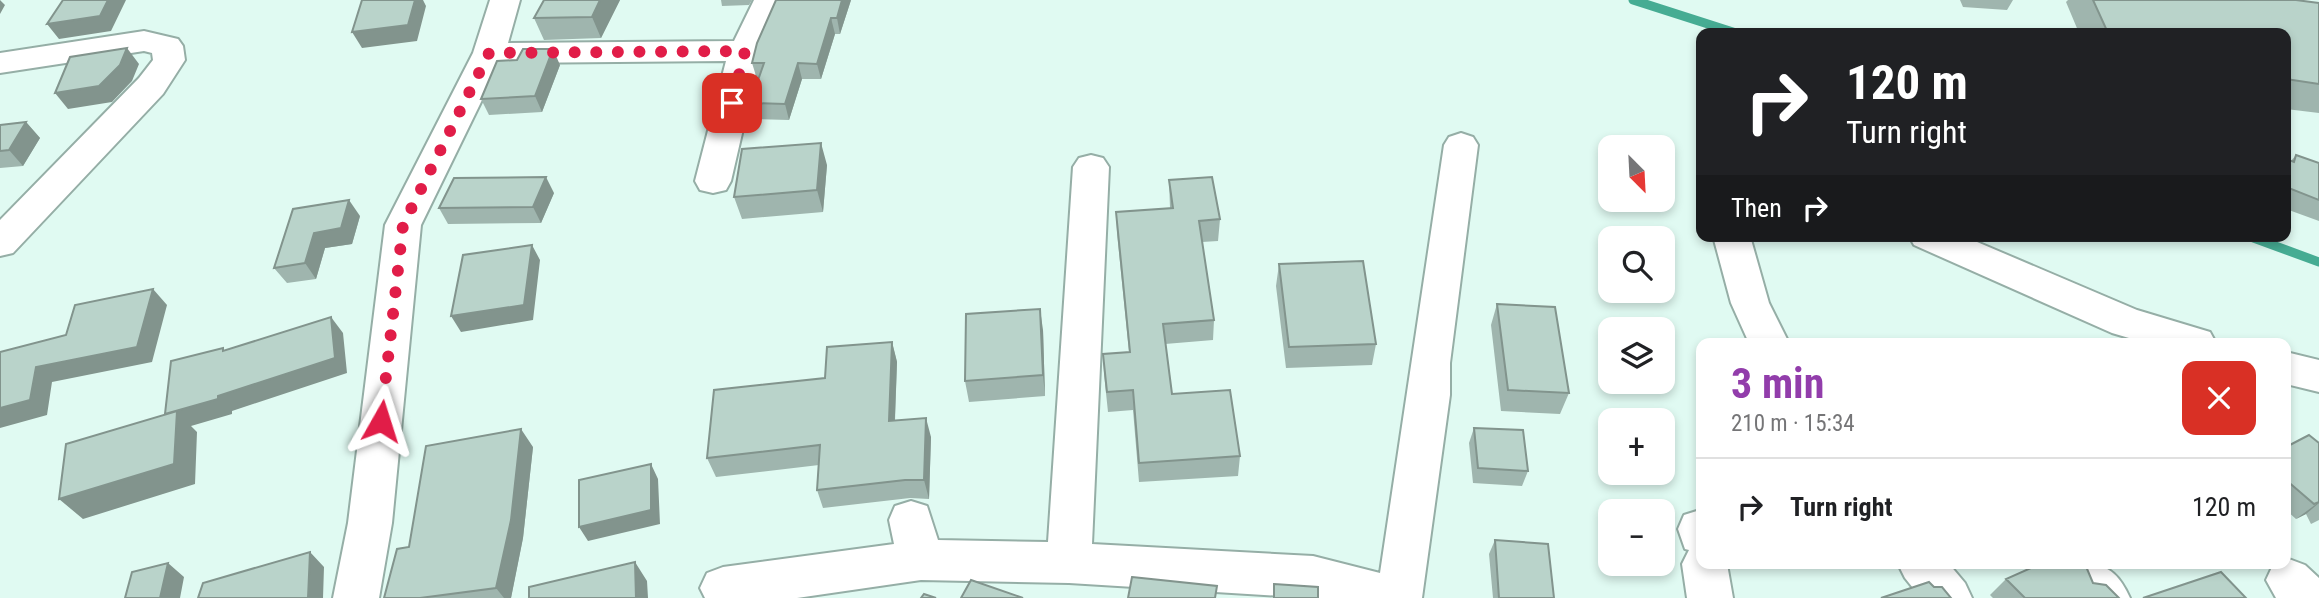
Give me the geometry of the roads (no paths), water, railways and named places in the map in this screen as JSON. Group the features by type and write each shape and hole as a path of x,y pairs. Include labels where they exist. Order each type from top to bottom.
{"street":[{"path":"356,598 370,523 403,225 489,53 505,0"},
{"path":"712,181 745,51 769,0"},
{"path":"0,64 144,41 167,46 169,60 151,86 0,243"},
{"path":"489,53 745,51"},
{"path":"723,588 916,540 1069,562 1313,577 1398,598 1429,395 1430,363 1461,145"},
{"path":"1069,562 1091,167"},
{"path":"1733,242 1749,303 1766,338"},
{"path":"1941,242 2126,322 2179,338"},
{"path":"2291,369 2319,376"},
{"path":"1706,569 1710,598"},
{"path":"1925,569 1949,598"}],"waterway":[{"path":"1633,0 1720,28"},
{"path":"2264,242 2319,262"}]}
